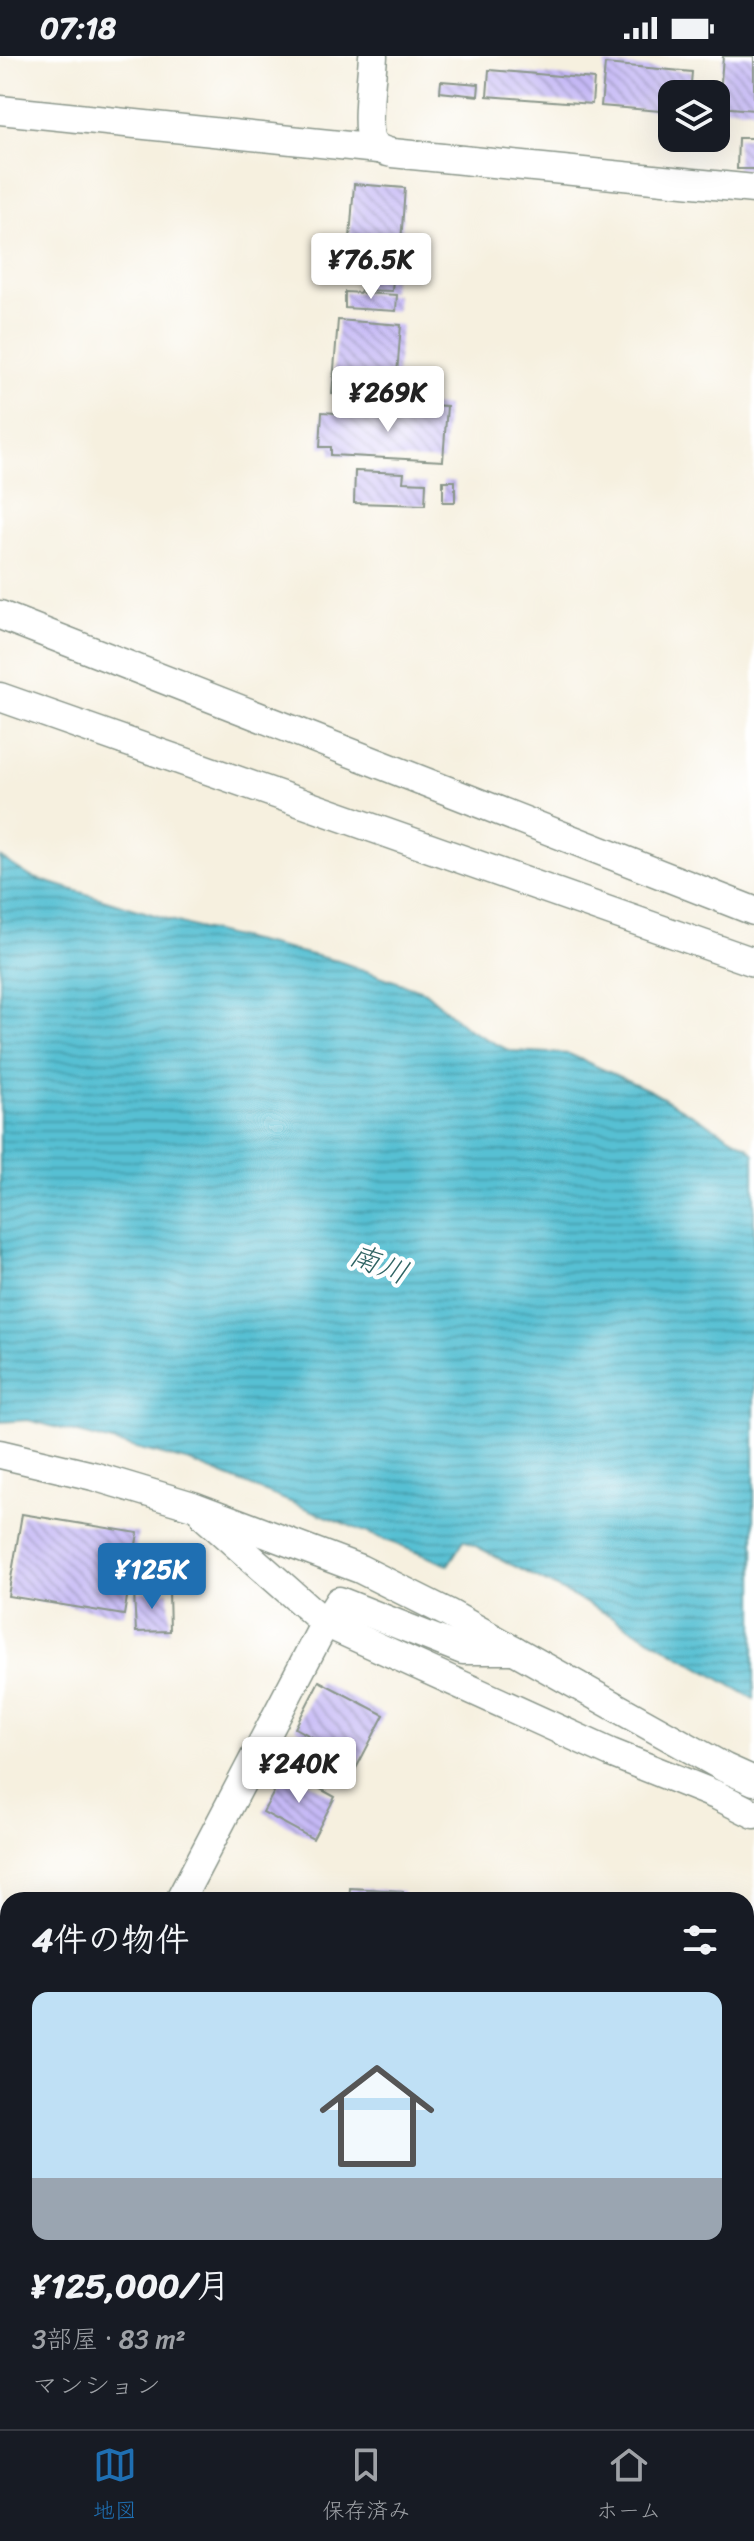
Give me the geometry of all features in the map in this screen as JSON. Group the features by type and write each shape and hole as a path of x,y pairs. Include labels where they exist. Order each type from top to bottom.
{"street":[{"path":"373,56 369,127 371,141 378,149"},
{"path":"0,110 754,189"},
{"path":"0,615 754,911"},
{"path":"0,697 754,962"},
{"path":"0,1454 93,1476 193,1506 360,1569 754,1781"},
{"path":"193,1506 325,1623 596,1747 716,1795 754,1814"},
{"path":"184,1892 339,1601 463,1650 515,1650"}],"water":[{"name":"南川","path":"0,857 31,877 197,928 338,961 425,992 469,1030 510,1051 569,1054 651,1091 748,1147 754,1154 754,1699 607,1614 464,1540 448,1565 190,1462 28,1420 0,1422"}],"building":[{"path":"723,56 754,56 754,110 730,108 730,80 721,80"},
{"path":"605,64 692,72 691,80 658,80 658,111 601,106"},
{"path":"489,70 594,79 592,104 487,96"},
{"path":"441,81 479,84 478,96 440,92"},
{"path":"738,138 754,138 754,169 737,169"},
{"path":"354,184 405,188 399,269 348,265"},
{"path":"361,278 393,279 392,291 361,290"},
{"path":"345,292 397,295 396,311 345,308"},
{"path":"338,320 401,325 395,398 332,394"},
{"path":"397,403 447,406 443,461 331,455 331,447 320,447 322,412 396,417"},
{"path":"355,471 404,473 403,482 426,483 425,505 354,503"},
{"path":"443,481 455,481 455,502 443,502"},
{"path":"22,1514 138,1533 124,1615 8,1596"},
{"path":"169,1591 170,1631 136,1632 134,1592"},
{"path":"319,1681 384,1715 350,1780 317,1763 327,1745 295,1728"},
{"path":"286,1770 335,1797 313,1839 263,1812"},
{"path":"350,1888 403,1891 403,1892 350,1892"}]}
